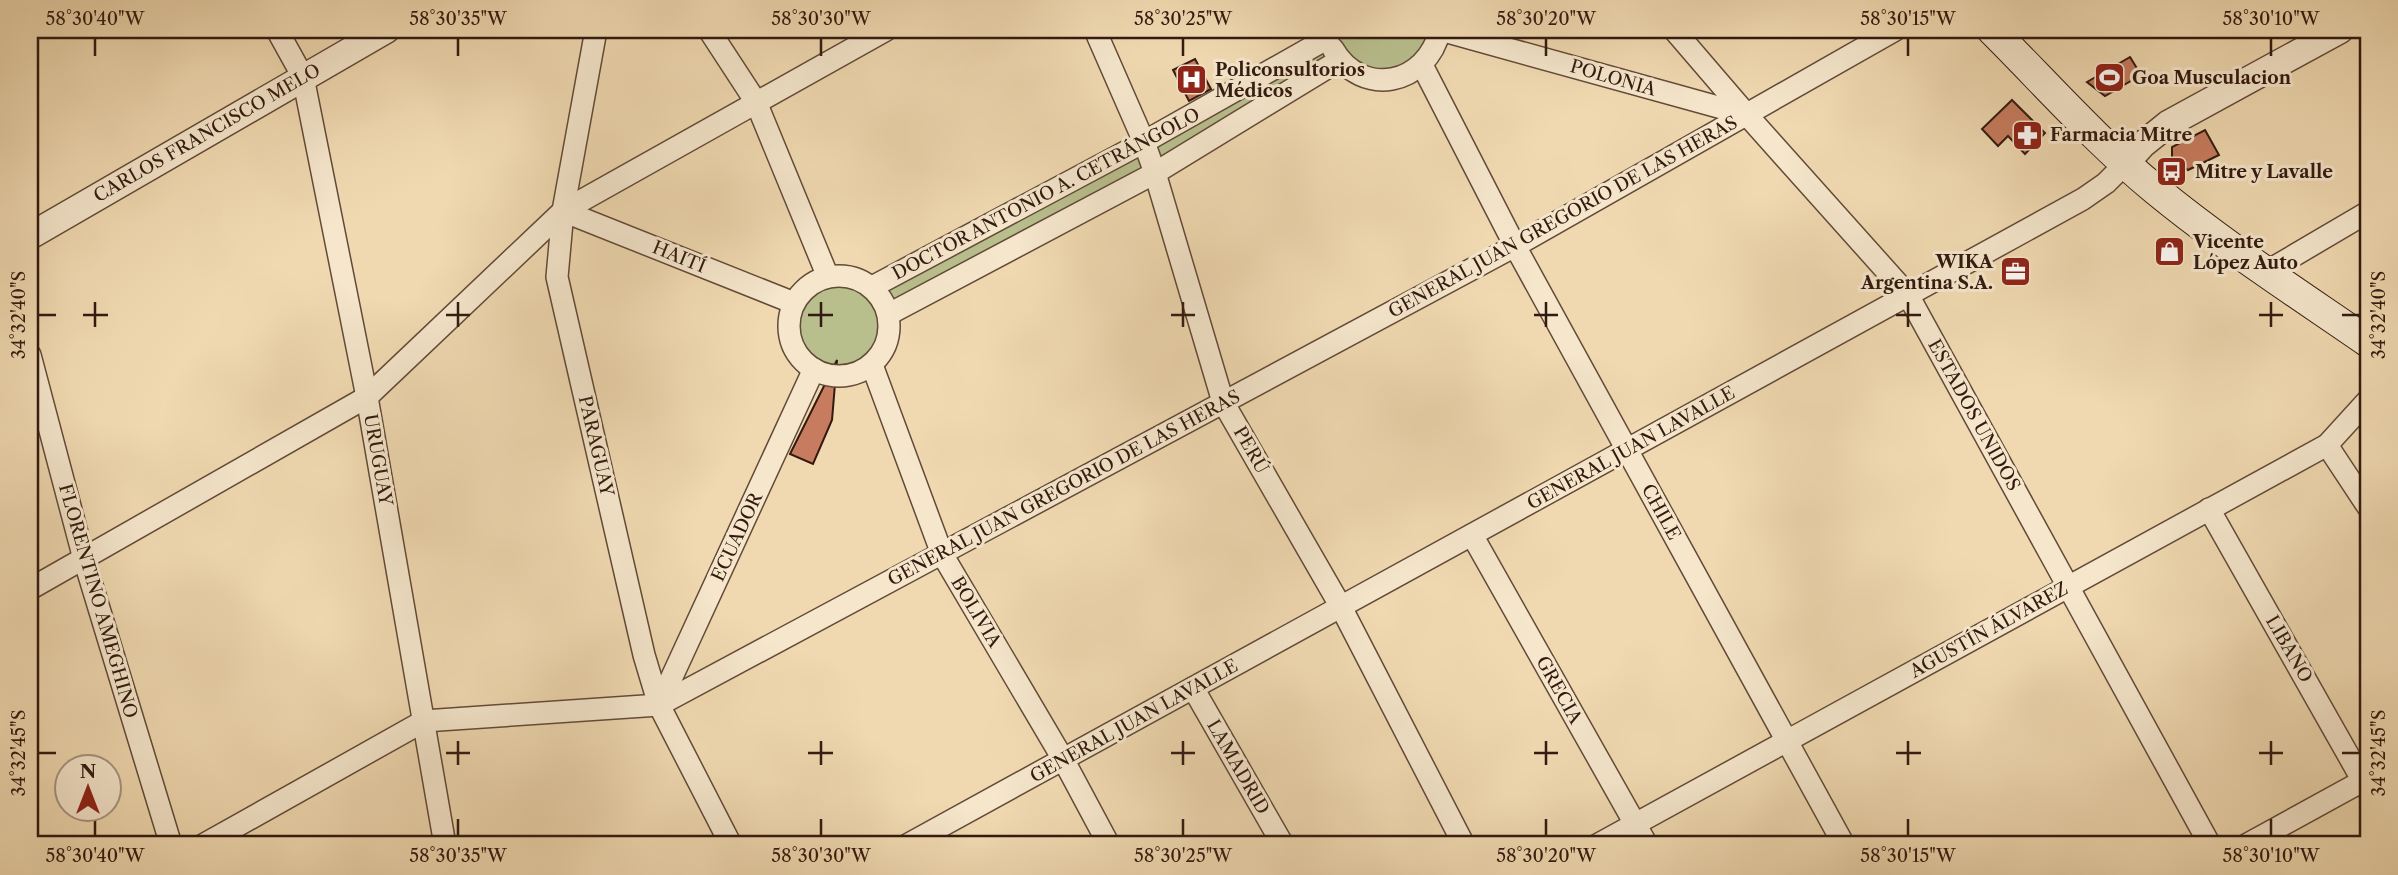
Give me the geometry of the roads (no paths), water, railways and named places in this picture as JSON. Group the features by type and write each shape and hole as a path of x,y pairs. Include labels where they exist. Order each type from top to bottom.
{"main road":[{"path":"1993,30 2125,164 2157,191 2266,272 2368,342"}],"street":[{"name":"URUGUAY","path":"277,30 303,77 367,397 445,845"},
{"name":"CARLOS FRANCISCO MELO","path":"30,236 386,30"},
{"name":"PARAGUAY","path":"596,30 563,211 558,277 644,655 659,705 731,845"},
{"path":"709,30 756,102 828,276"},
{"path":"30,589 367,397 563,211 886,30"},
{"name":"PERÚ","path":"1095,30 1144,142 1223,402 1341,607 1464,845"},
{"path":"1328,34 1340,60 1354,72 1371,79 1389,80 1406,75 1422,65 1430,55 1440,30"},
{"name":"POLONIA","path":"1440,30 1747,115"},
{"name":"ESTADOS UNIDOS","path":"1674,30 1908,295 2210,845"},
{"name":"GENERAL JUAN GREGORIO DE LAS HERAS","path":"203,845 424,721 659,705 1515,246 1895,30"},
{"name":"GENERAL JUAN LAVALLE","path":"907,845 2084,199 2106,183 2142,145 2168,124 2340,30"},
{"name":"DOCTOR ANTONIO A. CETRÁNGOLO","path":"872,287 1144,142 1328,34"},
{"name":"DOCTOR ANTONIO A. CETRÁNGOLO","path":"889,314 1154,173 1340,60"},
{"name":"CHILE","path":"1422,65 1515,246 1844,845"},
{"name":"HAITÍ","path":"563,211 794,303"},
{"path":"2266,272 2368,212"},
{"path":"844,275 859,279 872,287 883,299 889,314 890,328 887,342 872,365 843,376 828,375 802,360 791,340 789,318 802,291 828,276 844,275"},
{"name":"FLORENTINO AMEGHINO","path":"30,355 84,559 171,845"},
{"name":"BOLIVIA","path":"872,365 942,554 1063,759 1110,845"},
{"name":"ECUADOR","path":"659,705 814,369"},
{"name":"AGUSTÍN ÁLVAREZ","path":"1597,845 2327,445 2368,400"},
{"path":"2327,445 2368,507"},
{"name":"LIBANO","path":"2209,509 2367,783"},
{"name":"GRECIA","path":"1472,535 1647,845"},
{"name":"LAMADRID","path":"1193,688 1283,845"},
{"path":"2246,845 2367,783"}],"place":[{"name":"Goa Musculacion","path":"2109,78"},
{"name":"Policonsultorios Médicos","path":"1192,80"},
{"name":"Farmacia Mitre","path":"2027,135"},
{"name":"Mitre y Lavalle","path":"2172,172"},
{"name":"Vicente López Auto","path":"2170,252"},
{"name":"WIKA Argentina S.A.","path":"2016,272"}]}
